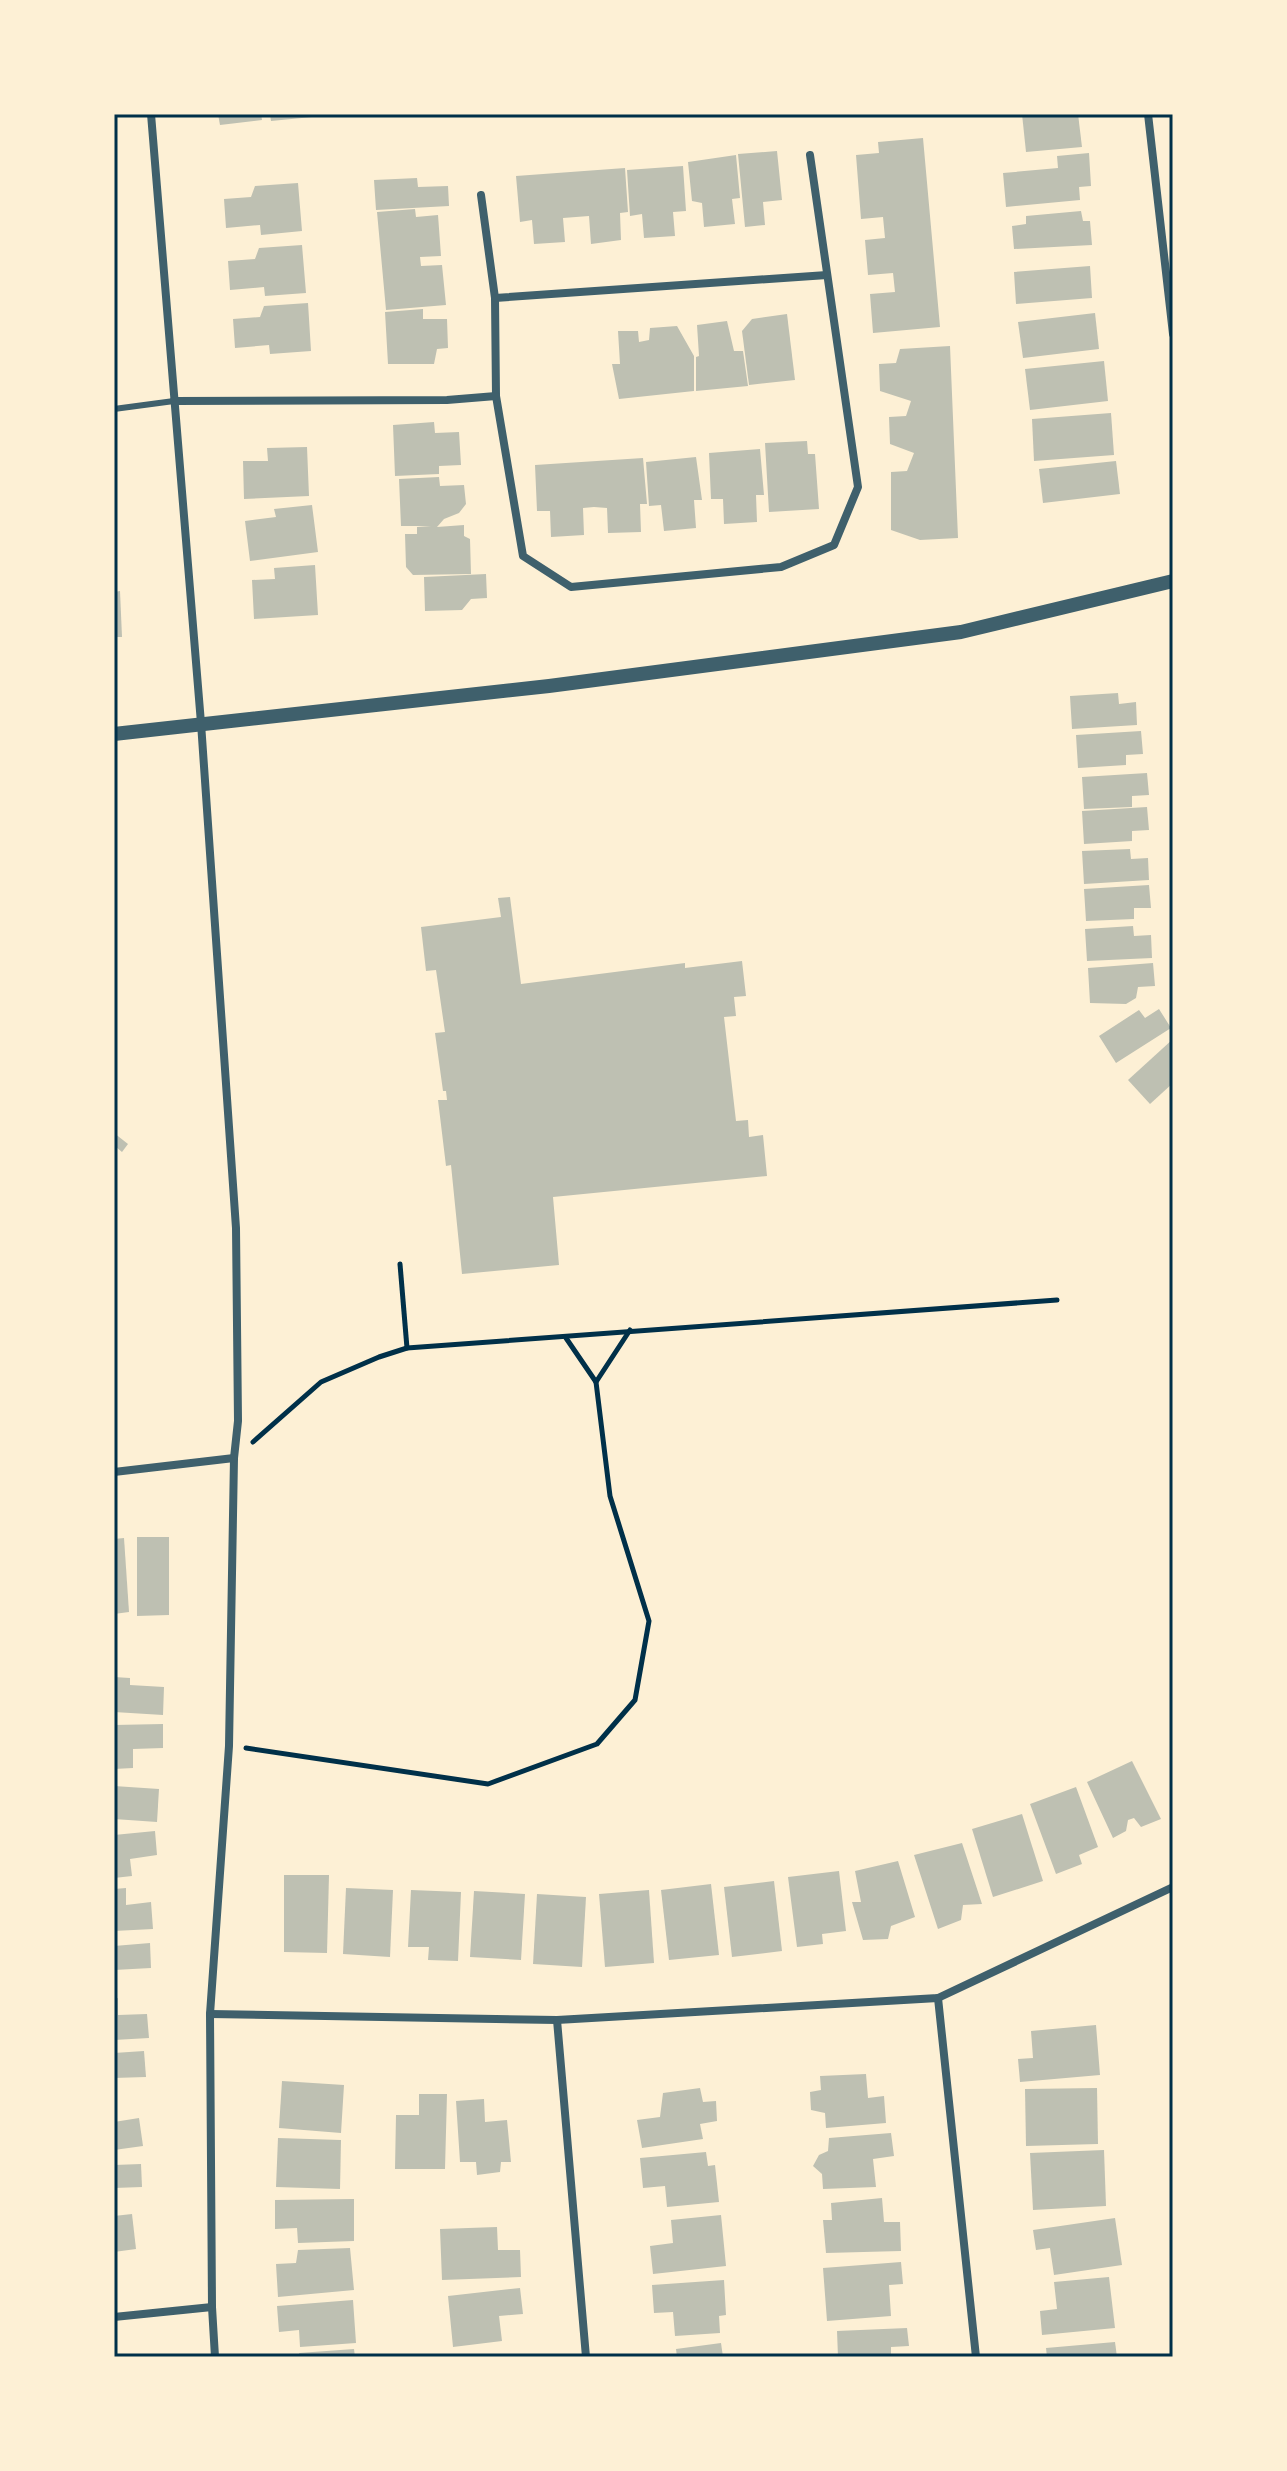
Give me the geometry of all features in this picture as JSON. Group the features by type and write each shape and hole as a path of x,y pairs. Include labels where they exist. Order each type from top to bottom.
{"street":[{"path":"151,114 201,723 236,1228 238,1421 234,1458 229,1746 210,2014 215,2357"},
{"path":"1148,114 1170,281 1173,334"},
{"path":"481,195 495,298 496,396 523,556 571,587 781,567 834,545 858,487 810,155"},
{"path":"495,298 827,275"},
{"path":"174,401 447,400 496,396"},
{"path":"114,734 549,686 961,632 1173,581"},
{"path":"114,1472 234,1458"},
{"path":"210,2014 557,2020 938,1998 1173,1887"},
{"path":"938,1998 976,2357"},
{"path":"557,2020 586,2357"},
{"path":"114,2317 212,2307"}],"lane":[{"path":"114,409 174,401"}],"path":[{"path":"400,1264 407,1348"},
{"path":"234,1458 321,1382 407,1348 1057,1300"},
{"path":"596,1382 630,1330"},
{"path":"229,1746 488,1784 597,1744 635,1700 649,1621 610,1496 596,1382 566,1338"}],"building":[{"path":"218,114 261,114 262,120 220,125"},
{"path":"270,114 312,114 312,117 271,121"},
{"path":"1022,114 1078,114 1082,147 1026,152"},
{"path":"923,138 940,327 873,333 870,294 895,292 893,273 868,275 865,240 885,238 883,217 861,219 856,155 879,153 878,142"},
{"path":"777,151 782,200 763,202 765,225 745,227 738,154"},
{"path":"1089,153 1091,186 1079,187 1080,200 1006,207 1003,173 1058,168 1057,156"},
{"path":"736,155 740,198 732,199 735,224 704,227 702,203 692,201 688,162"},
{"path":"683,166 686,211 673,212 675,236 644,238 642,214 630,216 627,170"},
{"path":"625,168 628,212 620,213 621,240 591,244 589,216 563,218 565,242 534,244 532,220 520,222 516,176"},
{"path":"417,178 418,187 448,186 449,206 376,210 374,180"},
{"path":"298,183 302,231 261,235 260,225 226,228 224,199 251,197 255,186"},
{"path":"415,209 416,217 438,215 441,256 420,257 421,266 442,265 446,305 386,310 377,212"},
{"path":"1081,211 1083,221 1090,221 1092,245 1014,249 1012,226 1026,224 1026,216"},
{"path":"302,245 306,293 265,296 264,287 230,290 228,261 255,259 259,248"},
{"path":"1090,266 1092,298 1016,304 1014,272"},
{"path":"308,303 311,351 270,354 269,345 235,348 233,319 260,317 264,306"},
{"path":"423,309 423,319 447,319 448,348 437,349 434,364 388,364 385,312"},
{"path":"1095,313 1099,349 1023,358 1018,322"},
{"path":"787,314 795,380 749,385 742,331 752,319"},
{"path":"727,321 734,351 743,351 748,386 696,391 696,357 699,356 697,325"},
{"path":"677,326 694,356 694,391 619,399 612,364 620,364 618,331 638,331 639,342 649,340 650,328"},
{"path":"950,346 958,538 920,540 891,530 891,472 907,471 914,453 890,444 889,417 906,416 911,401 880,391 879,364 896,363 900,349"},
{"path":"1104,361 1108,401 1030,410 1025,369"},
{"path":"1111,413 1114,455 1034,461 1032,419"},
{"path":"434,422 435,433 459,432 461,465 439,466 439,474 395,476 393,425"},
{"path":"807,441 808,454 815,454 819,509 769,512 765,443"},
{"path":"307,447 309,496 244,499 243,461 268,461 267,448"},
{"path":"760,449 764,495 756,495 757,522 724,524 723,499 711,499 709,453"},
{"path":"696,457 702,500 694,500 696,528 664,531 661,505 649,506 646,462"},
{"path":"643,458 647,504 640,504 641,532 608,533 607,508 594,507 583,508 584,535 551,537 550,511 537,511 535,465"},
{"path":"1116,461 1120,494 1043,503 1039,469"},
{"path":"439,477 440,486 464,485 466,504 459,513 444,519 437,527 464,525 464,536 470,539 471,574 413,575 406,567 405,534 417,534 417,527 431,526 401,526 399,479"},
{"path":"312,505 318,552 250,561 245,521 276,517 274,509"},
{"path":"315,565 318,615 254,619 252,580 275,579 274,568"},
{"path":"486,574 487,598 471,599 462,610 425,611 424,577"},
{"path":"120,591 122,637 114,637 114,592"},
{"path":"1118,693 1119,704 1136,702 1137,725 1072,729 1070,696"},
{"path":"1141,731 1143,754 1126,755 1126,765 1078,768 1076,735"},
{"path":"1147,773 1149,795 1132,796 1132,807 1084,809 1082,777"},
{"path":"1147,807 1149,830 1132,831 1132,841 1084,844 1082,811"},
{"path":"1130,849 1131,859 1148,858 1149,880 1084,884 1082,851"},
{"path":"1149,885 1151,908 1134,908 1134,919 1086,921 1084,889"},
{"path":"510,897 521,984 685,963 685,968 742,961 746,996 734,997 736,1016 724,1017 736,1121 748,1120 749,1137 763,1135 767,1176 553,1197 559,1265 462,1274 451,1165 446,1166 438,1100 447,1100 435,1033 445,1032 436,970 426,971 421,927 501,917 498,898"},
{"path":"1133,926 1134,936 1151,935 1152,958 1087,961 1085,929"},
{"path":"1153,963 1155,986 1138,987 1136,998 1126,1004 1090,1003 1088,968"},
{"path":"1159,1009 1171,1028 1116,1063 1099,1036 1139,1010 1145,1018"},
{"path":"1173,1039 1173,1083 1150,1104 1128,1080"},
{"path":"114,1133 128,1144 122,1152 116,1147 114,1150"},
{"path":"137,1537 169,1537 169,1615 137,1616"},
{"path":"124,1538 129,1612 114,1614 114,1539"},
{"path":"114,1677 130,1678 130,1685 164,1687 163,1715 114,1712"},
{"path":"163,1724 163,1748 133,1749 133,1768 114,1769 114,1725"},
{"path":"1132,1761 1161,1819 1141,1827 1134,1818 1128,1820 1126,1831 1113,1838 1087,1782"},
{"path":"114,1786 159,1789 157,1822 114,1819"},
{"path":"1076,1787 1098,1847 1079,1855 1082,1864 1056,1874 1030,1804"},
{"path":"1022,1814 1043,1881 993,1897 972,1829"},
{"path":"155,1831 157,1855 130,1859 132,1876 114,1878 114,1835"},
{"path":"962,1843 982,1904 963,1905 961,1920 938,1929 914,1855"},
{"path":"898,1861 915,1917 891,1926 888,1939 863,1940 852,1902 861,1902 855,1871"},
{"path":"839,1871 846,1931 822,1934 823,1944 797,1947 788,1877"},
{"path":"284,1875 329,1875 327,1953 284,1952"},
{"path":"774,1881 782,1951 732,1957 724,1887"},
{"path":"711,1884 719,1955 669,1960 661,1890"},
{"path":"126,1888 126,1905 151,1902 153,1929 114,1931 114,1889"},
{"path":"346,1888 393,1890 390,1957 343,1954"},
{"path":"411,1890 461,1892 458,1961 428,1960 429,1947 408,1947"},
{"path":"649,1890 654,1963 605,1967 599,1894"},
{"path":"474,1891 525,1894 521,1960 470,1957"},
{"path":"537,1894 586,1897 582,1967 533,1964"},
{"path":"150,1943 151,1968 114,1970 114,1946"},
{"path":"118,1998 118,2015 147,2014 149,2038 114,2040 114,1999"},
{"path":"1096,2025 1100,2075 1020,2082 1018,2059 1033,2058 1031,2031"},
{"path":"144,2051 146,2077 114,2078 114,2053"},
{"path":"866,2074 868,2098 884,2096 886,2123 826,2128 825,2113 811,2110 810,2092 821,2090 820,2076"},
{"path":"282,2081 344,2085 341,2133 279,2128"},
{"path":"700,2088 703,2102 716,2101 717,2121 700,2124 703,2139 642,2148 637,2120 660,2117 663,2093"},
{"path":"1097,2088 1098,2144 1026,2146 1025,2089"},
{"path":"419,2094 447,2094 445,2169 395,2169 396,2115 419,2115"},
{"path":"484,2099 485,2122 507,2120 511,2162 501,2162 500,2172 477,2175 476,2162 460,2162 456,2101"},
{"path":"139,2118 143,2146 114,2150 114,2122"},
{"path":"891,2133 894,2156 873,2159 876,2187 823,2189 822,2174 813,2166 819,2155 828,2151 829,2138"},
{"path":"278,2138 341,2140 340,2189 276,2187"},
{"path":"1104,2150 1106,2206 1033,2210 1030,2153"},
{"path":"706,2152 708,2166 715,2165 719,2202 667,2207 665,2186 643,2188 640,2158"},
{"path":"141,2164 142,2187 114,2188 114,2165"},
{"path":"882,2198 884,2222 900,2222 901,2251 826,2253 823,2220 832,2220 831,2203"},
{"path":"354,2199 354,2241 298,2243 297,2228 275,2229 275,2200"},
{"path":"132,2214 136,2249 114,2252 114,2216"},
{"path":"721,2215 726,2266 653,2274 650,2246 673,2243 671,2220"},
{"path":"1115,2218 1122,2265 1054,2275 1050,2248 1036,2250 1033,2230"},
{"path":"497,2227 498,2250 520,2250 521,2277 442,2280 440,2229"},
{"path":"350,2248 354,2290 278,2297 276,2264 296,2263 298,2250"},
{"path":"901,2262 903,2284 889,2285 891,2316 827,2321 823,2268"},
{"path":"1109,2277 1115,2328 1042,2335 1040,2311 1057,2309 1054,2282"},
{"path":"724,2280 726,2315 719,2316 720,2333 675,2336 673,2312 654,2313 652,2285"},
{"path":"520,2288 523,2314 499,2316 502,2341 453,2347 448,2296"},
{"path":"353,2300 356,2343 300,2347 299,2330 279,2332 277,2306"},
{"path":"907,2328 909,2346 891,2347 891,2357 838,2357 837,2331"},
{"path":"1115,2342 1117,2357 1047,2357 1046,2348"},
{"path":"721,2343 723,2357 677,2357 676,2349"},
{"path":"354,2349 355,2357 300,2357 299,2353"}]}
